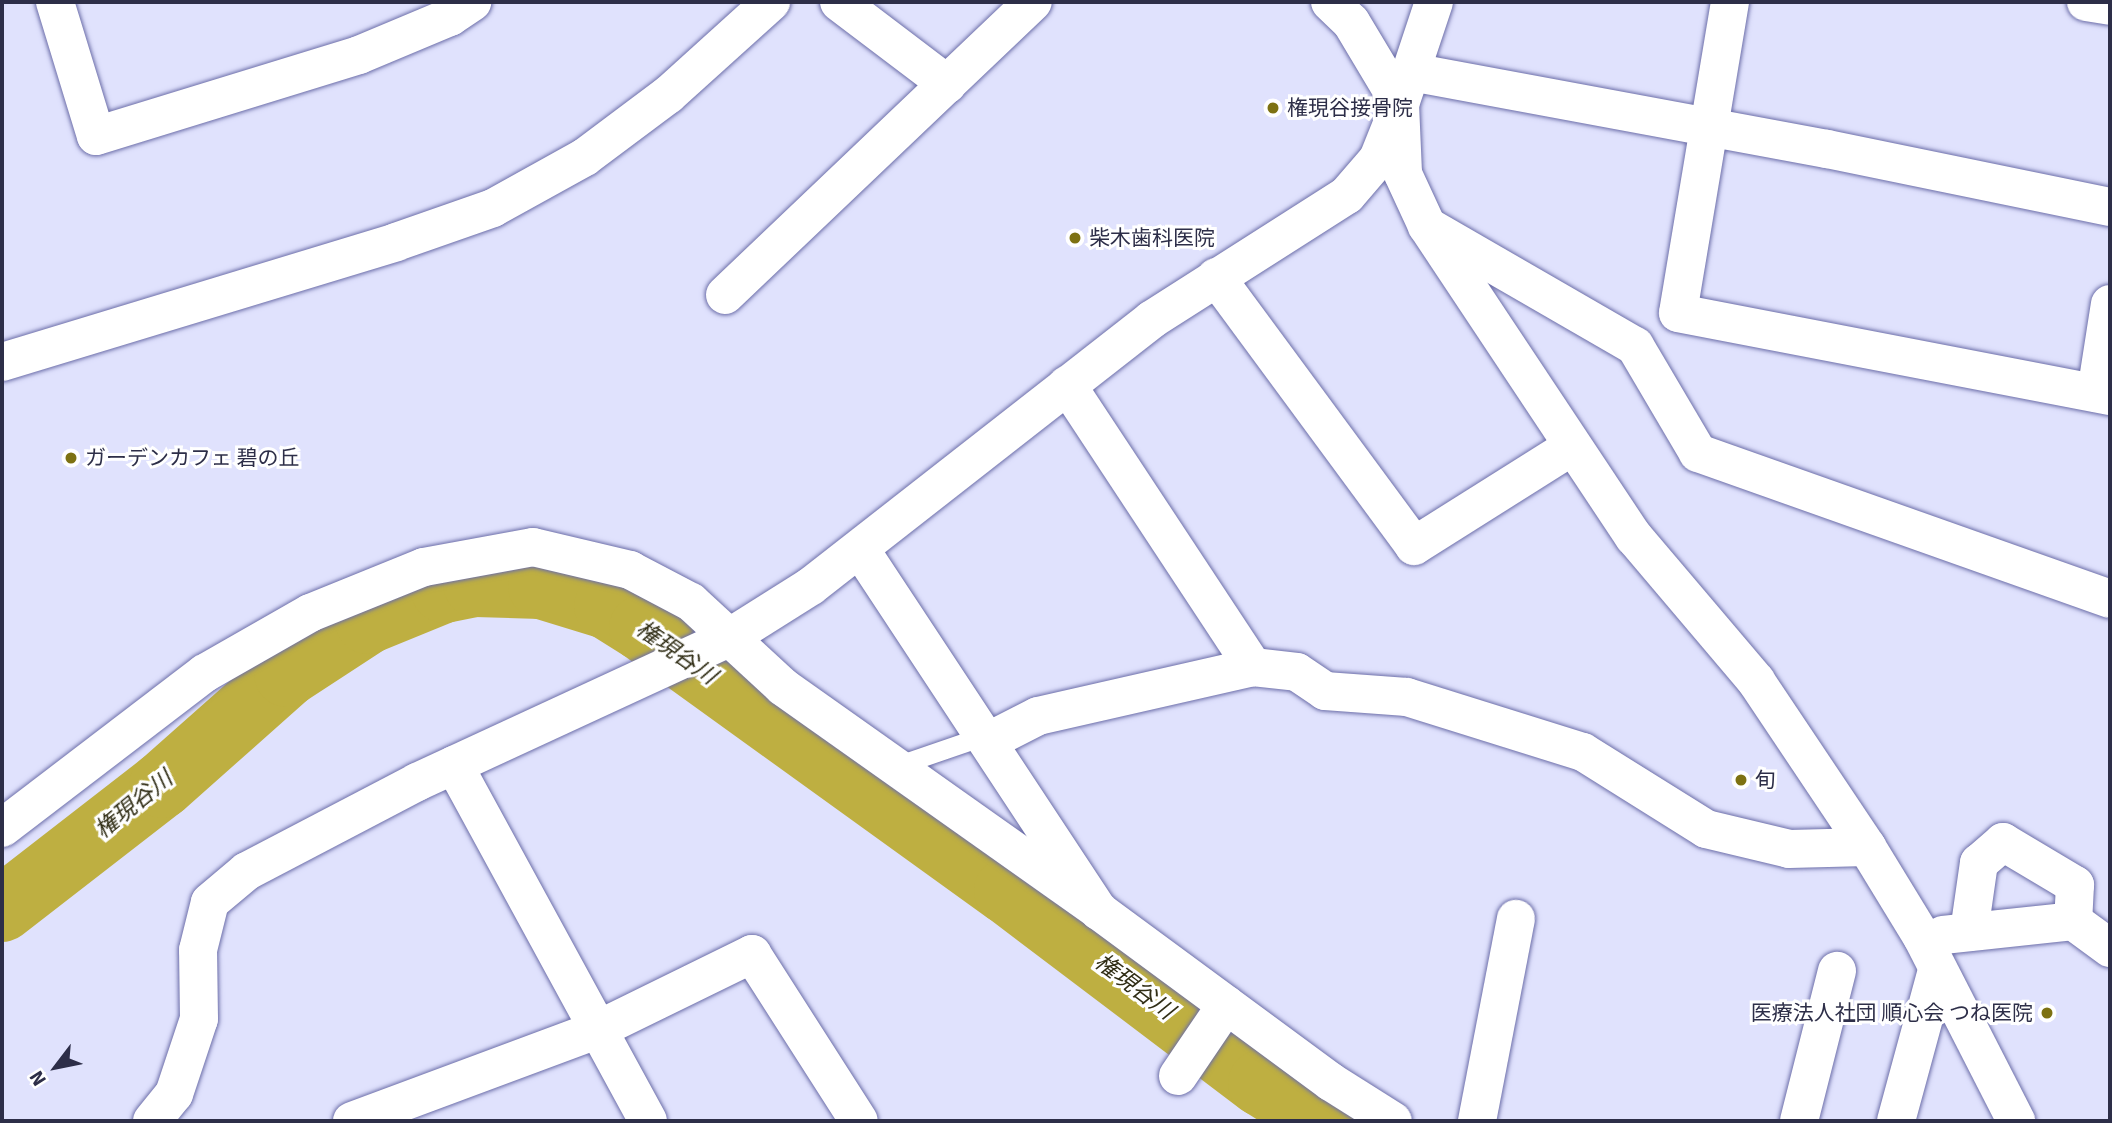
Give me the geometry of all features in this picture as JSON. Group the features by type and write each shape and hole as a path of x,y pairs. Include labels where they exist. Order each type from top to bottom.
{"street":[{"path":"55,2 96,136 359,55 450,17 472,2"},
{"path":"2,362 396,242 492,208 585,157 668,96 771,2"},
{"path":"839,2 947,84"},
{"path":"725,295 1033,2"},
{"path":"1330,2 1351,22 1405,88 1403,174 1427,226 1571,447 1634,537 1756,681 1867,847 1929,953 2016,1121"},
{"path":"152,1121 174,1094 200,1020 198,950 210,902 247,871 454,765 727,639 860,549 1150,320 1347,195 1378,159 1434,2"},
{"path":"1730,2 1712,130 1678,313 2103,395 2110,304"},
{"path":"2087,2 2110,6"},
{"path":"1405,88 1712,130 1827,149 2110,207"},
{"path":"1427,226 1635,346 1698,453 2110,599"},
{"path":"1216,277 1414,545 1571,447"},
{"path":"1067,385 1253,667"},
{"path":"2,828 205,673 310,613 424,568 533,547 630,569 691,602 727,639 783,687 892,768 1393,1121"},
{"path":"860,549 989,741 1098,911"},
{"path":"989,741 1038,716 1253,667 1297,672 1325,691 1407,697 1583,752 1706,829 1789,849 1867,847"},
{"path":"454,765 648,1121"},
{"path":"1969,932 1979,863 2003,842 2075,885 2073,921"},
{"path":"1476,1121 1516,919"},
{"path":"1929,953 1969,932 2073,921 2110,948"},
{"path":"1896,1121 1929,953"},
{"path":"352,1121 597,1030 752,954 859,1121"},
{"path":"1799,1121 1838,971"},
{"path":"1178,1076 1226,1005"}],"lane":[{"path":"892,768 969,741 989,741"}],"waterway":[{"name":"権現谷川","path":"2,909 162,785 287,674 368,621 444,590 476,584 541,586 607,606 642,628 1007,891 1261,1083 1322,1121"}],"place":[{"name":"権現谷接骨院","path":"1273,108"},
{"name":"柴木歯科医院","path":"1075,238"},
{"name":"ガーデンカフェ 碧の丘","path":"71,458"},
{"name":"旬","path":"1741,780"},
{"name":"医療法人社団 順心会 つね医院","path":"2047,1013"}]}
